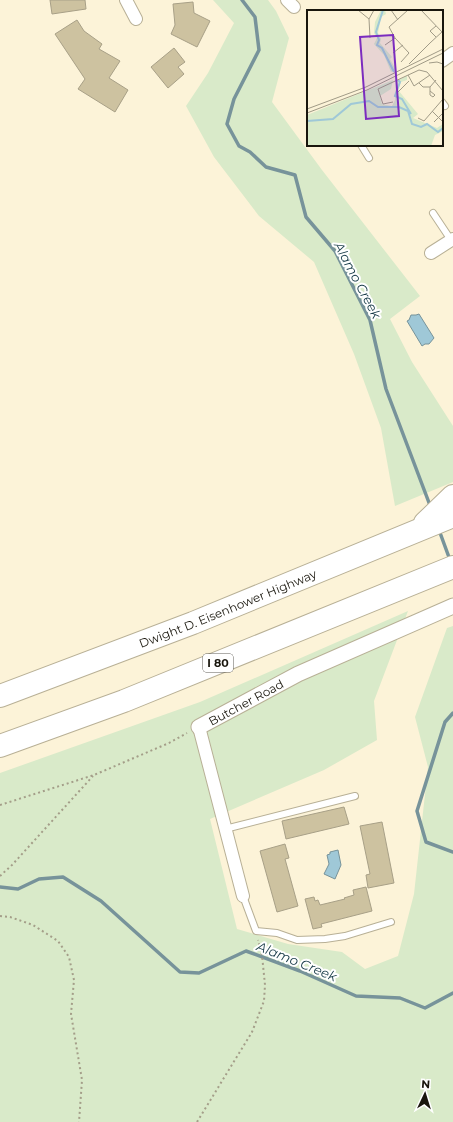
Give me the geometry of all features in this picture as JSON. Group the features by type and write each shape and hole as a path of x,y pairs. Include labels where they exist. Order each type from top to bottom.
{"highway":[{"name":"Dwight D. Eisenhower Highway","path":"0,696 194,623 417,531 452,503"},
{"name":"I 80","path":"0,746 124,701 453,567"}],"street":[{"path":"126,0 136,19"},
{"path":"443,60 453,53"},
{"path":"431,253 452,240"},
{"name":"Butcher Road","path":"243,896 199,727 298,674 452,606"}],"lane":[{"path":"362,146 369,158"},
{"path":"433,213 452,240"},
{"path":"225,829 355,796"},
{"path":"243,896 256,931 276,934 297,940 325,939 345,936 391,922"}],"path":[{"path":"0,806 94,775 169,743 199,727"},
{"path":"0,874 12,865 94,775"},
{"path":"0,916 10,916 34,925 58,941 69,957 74,980 71,1014 82,1080 79,1122"},
{"path":"197,1122 252,1032 264,1001 265,985 262,955 256,931"}],"green space":[{"path":"213,0 268,0 276,11 289,38 272,102 322,170 420,296 390,319 412,362 453,426 453,482 395,506 381,428 354,354 314,262 259,216 214,157 186,106 208,73 234,23"},
{"path":"408,611 374,701 377,740 324,770 210,819 237,929 288,944 342,952 365,969 398,956 414,894 428,767 415,717 447,628 453,626 453,1122 0,1122 0,773 200,702"}],"water":[{"path":"419,314 434,338 429,344 422,346 407,321 411,315"},
{"path":"338,850 341,865 335,879 324,874 329,864 327,855 330,854 330,852"}],"building":[{"path":"50,0 85,0 86,9 52,14"},
{"path":"193,2 194,13 210,21 197,47 171,34 175,25 173,4"},
{"path":"77,20 84,31 102,44 99,49 120,61 109,78 128,90 115,112 78,89 85,79 55,34"},
{"path":"174,48 185,62 178,67 184,74 168,88 151,67"},
{"path":"344,807 349,824 286,839 282,821"},
{"path":"382,822 394,883 368,888 366,875 370,874 360,826"},
{"path":"285,844 289,858 285,859 298,906 277,912 260,851"},
{"path":"366,887 372,911 321,924 322,927 313,929 305,899 314,897 315,901 318,900 320,905 345,899 344,898 354,895 353,890"}],"waterway":[{"name":"Alamo Creek","path":"242,0 255,17 259,50 234,99 227,124 239,146 250,152 266,167 295,175 306,217 335,251 370,320 386,389 431,508"},
{"name":"Alamo Creek","path":"439,530 450,560"},
{"name":"Alamo Creek","path":"453,713 445,722 417,811 426,842 453,852"},
{"name":"Alamo Creek","path":"0,887 18,889 39,879 63,877 101,901 180,972 199,973 246,951 300,971 356,996 400,998 425,1008 453,993"}]}
